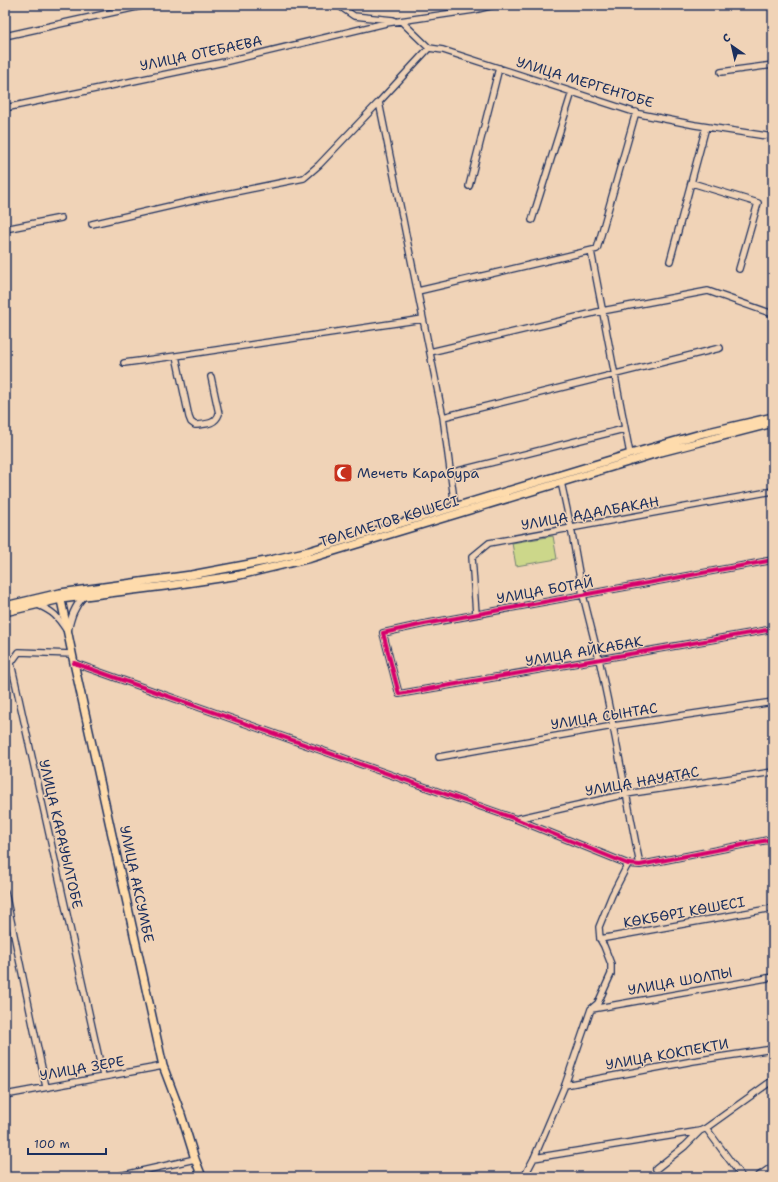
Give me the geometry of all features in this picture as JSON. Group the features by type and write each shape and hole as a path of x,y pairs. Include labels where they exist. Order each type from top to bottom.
{"main road":[{"name":"ТӨЛЕМЕТОВ КӨШЕСІ","path":"5,612 38,605 60,596 84,596 240,575 311,558 561,482 630,454 704,433 773,417"},
{"name":"ТӨЛЕМЕТОВ КӨШЕСІ","path":"5,606 191,575 266,561 309,551 602,466 773,424"},
{"name":"УЛИЦА АКСУМБЕ","path":"60,596 163,1066 202,1177"}],"street":[{"path":"5,36 146,5"},
{"path":"338,5 354,16 401,21 494,5"},
{"path":"92,224 196,200 304,178 319,165 429,48 401,21"},
{"name":"УЛИЦА ОТЕБАЕВА","path":"5,108 224,62 346,32 401,21"},
{"name":"УЛИЦА МЕРГЕНТОБЕ","path":"429,48 443,50 636,112 706,127 773,137"},
{"path":"721,72 773,65"},
{"path":"469,186 499,68"},
{"path":"532,220 572,92"},
{"path":"379,102 443,417 455,508"},
{"path":"418,292 597,249 636,112"},
{"path":"670,261 706,127"},
{"path":"692,183 758,203 739,269"},
{"path":"5,229 62,218"},
{"path":"591,251 630,454"},
{"path":"430,352 602,311 708,291 773,314"},
{"path":"124,363 423,319"},
{"path":"443,417 720,348"},
{"path":"176,356 189,417 191,422 195,425 213,422 217,419 219,414 211,377"},
{"path":"450,473 624,429"},
{"path":"561,482 583,595 599,659 613,726 640,865"},
{"name":"УЛИЦА АДАЛБАКАН","path":"476,614 472,557 489,543 773,491"},
{"name":"УЛИЦА БОТАЙ","path":"399,694 383,633 476,614 773,560"},
{"path":"68,633 72,613 84,596"},
{"path":"38,605 50,610 68,633"},
{"name":"УЛИЦА АЙКАБАК","path":"399,694 773,629"},
{"name":"УЛИЦА КАРАУЫЛТОБЕ","path":"72,654 19,652 11,663 103,1076"},
{"path":"74,663 516,819 628,864 640,865 773,839"},
{"name":"УЛИЦА СЫНТАС","path":"439,757 613,726 773,702"},
{"name":"УЛИЦА НАУАТАС","path":"516,819 626,794 773,772"},
{"path":"524,1177 534,1158 566,1085 591,1009 598,1003 611,974 611,964 600,939 599,927 612,895 628,864"},
{"path":"5,892 46,1087"},
{"name":"КӨКБӨРІ КӨШЕСІ","path":"600,939 773,908"},
{"name":"УЛИЦА ШОЛПЫ","path":"591,1009 773,977"},
{"name":"УЛИЦА КОКПЕКТИ","path":"566,1085 693,1061 773,1050"},
{"name":"УЛИЦА ЗЕРЕ","path":"5,1095 163,1066"},
{"path":"534,1158 700,1131 773,1080"},
{"path":"706,1128 742,1177"},
{"path":"656,1169 685,1146 700,1131"},
{"path":"115,1177 195,1159"},
{"path":"757,1177 773,1166"}],"green space":[{"path":"553,536 557,559 516,566 512,543"}],"cycle path":[{"path":"773,560 424,624 383,633 399,694 773,629"},
{"path":"74,663 516,819 628,864 640,865 773,839"}],"place":[{"name":"Мечеть Карабура","path":"343,473"}]}
